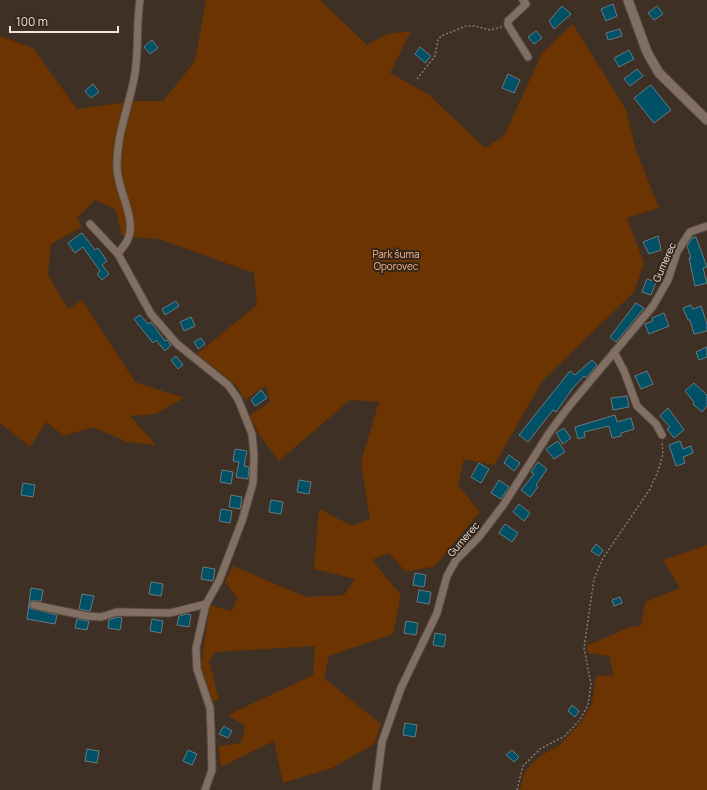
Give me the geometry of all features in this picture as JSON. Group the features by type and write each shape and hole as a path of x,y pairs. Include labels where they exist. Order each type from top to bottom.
{"street":[{"path":"118,254 128,238 130,227 117,169 120,127 128,105 136,70 137,19 140,0"},
{"path":"628,0 647,52 659,73 707,120"},
{"path":"524,2 508,21 509,27 528,57"},
{"path":"90,224 118,254 151,314 177,344 228,386 238,399 252,434 254,455 253,483 242,520 219,581 206,604 196,648 197,669 210,708 212,731 212,770 205,790"},
{"name":"Gumerec","path":"376,790 382,742 401,688 437,612 447,576 456,560 479,537 504,504 565,410 653,306 668,280 677,252 690,232 707,226"},
{"path":"614,352 624,371 637,406 656,424 662,435"},
{"path":"34,605 87,616 101,617 117,612 170,613 206,604"}],"path":[{"path":"417,79 435,56 438,40 441,36 466,26 475,26 494,30 502,27 508,21"},
{"path":"517,790 523,766 540,749 565,736 579,721 588,705 591,684 584,648 594,579 603,558 621,534 635,509 650,490 663,454 662,435"}],"green space":[{"name":"Park šuma Oporovec","path":"206,0 320,0 367,45 387,34 411,31 390,73 428,94 485,148 504,136 542,53 573,24 626,110 636,150 659,208 627,218 644,263 634,292 543,380 494,465 464,459 458,485 480,512 435,566 406,572 389,553 372,560 401,595 393,634 329,656 324,678 381,724 374,744 332,768 283,783 274,741 221,767 219,746 241,743 245,726 228,715 313,675 315,646 215,652 209,661 219,700 212,701 201,664 210,605 232,611 237,598 225,582 233,566 306,597 344,595 355,579 314,569 319,509 352,526 370,519 361,462 379,402 350,400 279,461 261,437 249,416 270,402 266,385 245,400 236,385 197,354 257,305 254,273 159,239 122,236 115,209 95,200 77,218 82,227 51,244 48,275 68,309 82,300 135,382 184,398 155,414 130,416 156,445 127,442 93,427 64,436 46,422 30,447 0,423 0,36 33,48 77,109 136,101 163,101 195,61"},
{"path":"707,545 707,790 520,790 525,771 540,756 560,745 581,722 592,704 596,676 614,675 609,656 589,653 586,646 630,627 641,626 645,602 680,588 663,560"}],"building":[{"path":"613,4 617,16 606,21 601,9"},
{"path":"562,6 571,14 554,29 549,21"},
{"path":"657,6 663,14 654,20 648,13"},
{"path":"620,29 622,36 608,40 606,33"},
{"path":"536,31 542,38 534,44 528,37"},
{"path":"152,40 158,48 150,54 144,47"},
{"path":"420,47 431,56 425,63 415,54"},
{"path":"629,50 634,59 619,67 614,58"},
{"path":"637,69 643,76 630,86 624,79"},
{"path":"508,74 520,80 514,93 502,88"},
{"path":"93,84 99,92 91,98 85,91"},
{"path":"651,85 671,110 654,123 634,98"},
{"path":"82,233 95,250 98,248 107,261 102,265 109,274 102,280 97,274 100,271 83,247 75,253 68,243"},
{"path":"658,236 661,250 649,254 643,242"},
{"path":"696,237 707,267 703,268 707,283 695,286 689,258 691,258 687,246 692,238"},
{"path":"647,279 656,282 651,295 642,292"},
{"path":"176,301 179,306 165,315 162,309"},
{"path":"636,303 644,308 616,342 610,337"},
{"path":"691,305 693,309 701,306 707,324 707,331 694,334 690,320 688,320 683,308"},
{"path":"664,313 669,326 649,334 645,324 653,321 652,318"},
{"path":"140,315 148,324 151,322 165,341 167,340 171,345 165,351 156,340 153,343 134,319"},
{"path":"191,317 195,326 184,331 180,322"},
{"path":"201,338 205,344 198,349 194,342"},
{"path":"707,347 707,357 699,360 696,352"},
{"path":"176,356 183,365 178,369 171,360"},
{"path":"592,360 597,365 586,378 584,376 573,388 556,412 553,410 528,442 519,435 570,371 575,375"},
{"path":"647,371 653,384 641,389 635,376"},
{"path":"694,383 707,395 707,406 702,412 693,404 694,402 685,391"},
{"path":"261,390 267,398 255,406 251,400"},
{"path":"627,396 629,407 613,410 611,398"},
{"path":"668,408 684,430 674,438 667,429 670,427 660,416"},
{"path":"615,415 617,422 631,418 634,429 621,433 621,436 612,438 609,426 584,432 585,437 578,439 575,427"},
{"path":"564,428 571,438 563,444 556,433"},
{"path":"558,441 565,452 554,459 546,449"},
{"path":"680,441 683,449 691,446 693,453 683,457 685,463 676,466 669,445"},
{"path":"235,449 247,451 244,466 249,467 248,479 236,477 239,462 233,461"},
{"path":"509,455 520,463 514,471 504,463"},
{"path":"538,462 547,469 536,485 538,487 530,497 521,490 534,474 531,472"},
{"path":"479,463 489,469 481,483 471,477"},
{"path":"222,470 233,472 231,484 220,482"},
{"path":"299,480 311,482 309,494 297,492"},
{"path":"499,480 509,487 501,499 491,493"},
{"path":"23,483 35,485 33,497 21,495"},
{"path":"231,495 242,497 240,509 229,507"},
{"path":"271,500 283,502 281,514 269,512"},
{"path":"519,504 530,513 524,521 513,512"},
{"path":"221,509 232,511 230,523 219,521"},
{"path":"505,524 518,533 512,542 499,533"},
{"path":"596,544 603,550 599,556 591,551"},
{"path":"203,567 215,569 213,581 201,579"},
{"path":"415,573 426,575 424,587 413,585"},
{"path":"151,582 163,584 161,596 149,594"},
{"path":"31,588 43,590 41,601 31,601 29,604 30,608 57,615 55,624 27,619"},
{"path":"419,590 431,592 429,604 417,602"},
{"path":"82,594 94,596 90,611 79,609"},
{"path":"620,597 622,603 614,606 612,600"},
{"path":"187,614 191,615 189,627 177,625 179,616"},
{"path":"118,617 122,618 120,630 108,628 109,620"},
{"path":"77,619 89,621 87,630 75,628"},
{"path":"152,619 163,621 161,633 150,631"},
{"path":"406,621 418,623 416,635 404,633"},
{"path":"435,633 446,635 444,647 433,645"},
{"path":"572,705 579,711 575,717 568,711"},
{"path":"405,723 417,725 415,737 403,735"},
{"path":"224,726 232,731 228,738 219,734"},
{"path":"87,749 99,751 97,763 85,761"},
{"path":"188,750 197,754 192,765 183,761"},
{"path":"512,750 519,757 514,762 506,755"}]}
